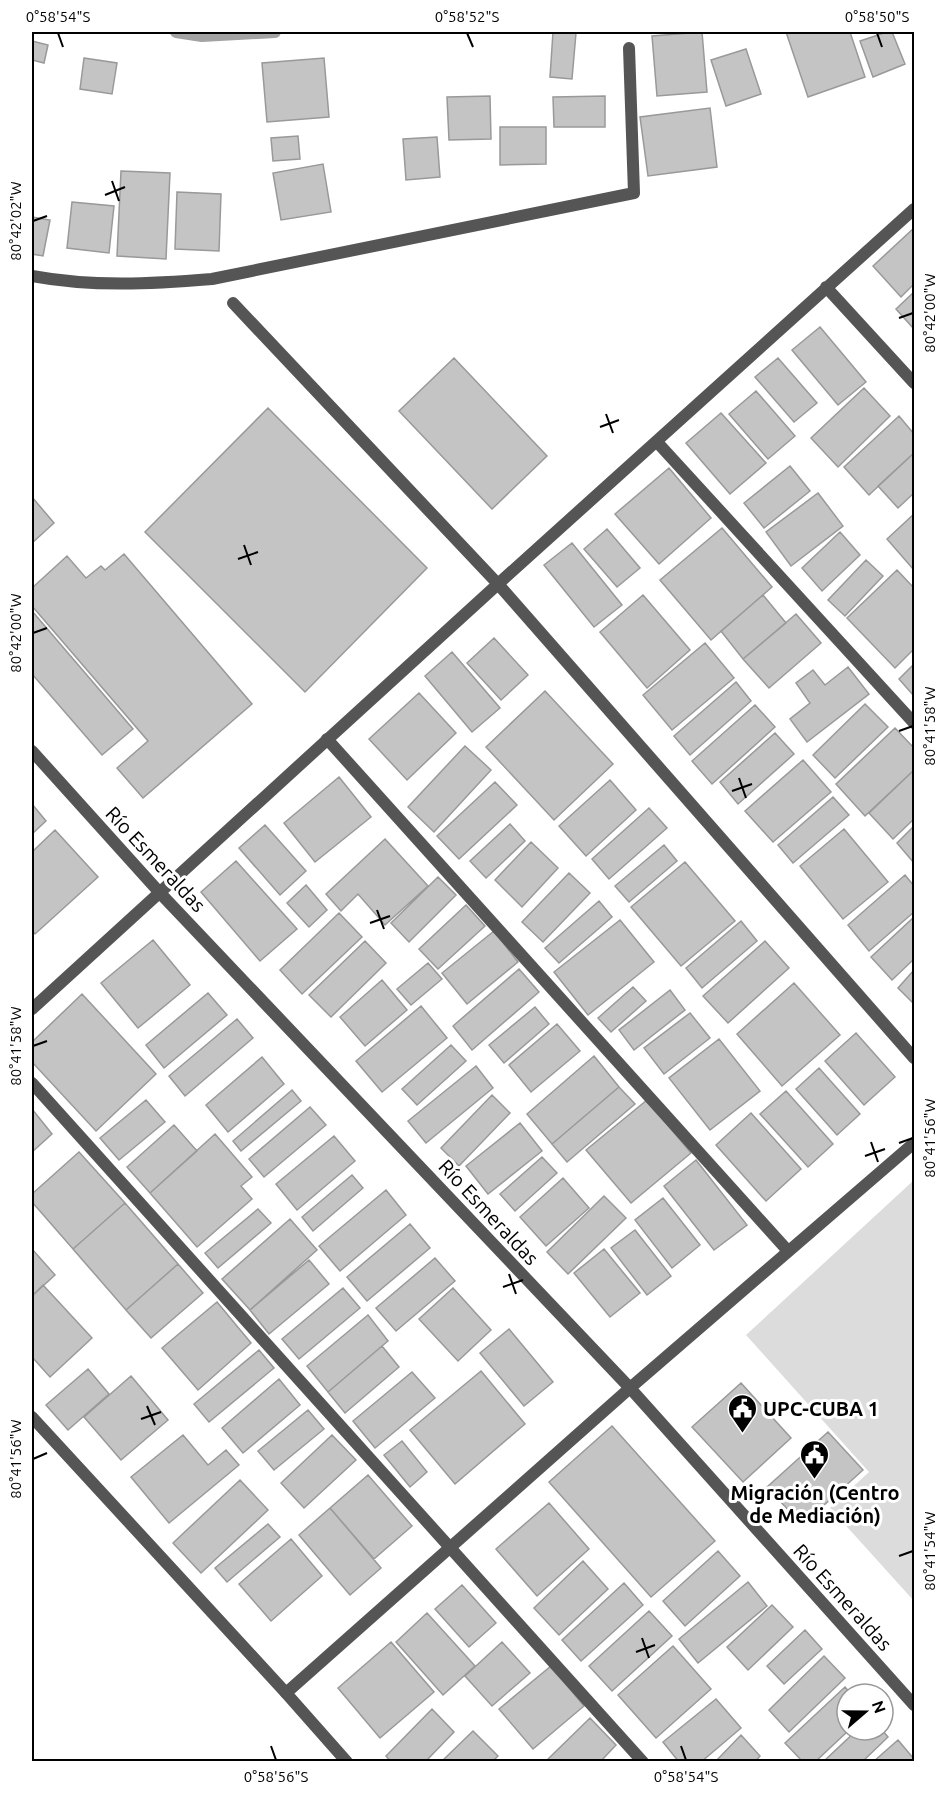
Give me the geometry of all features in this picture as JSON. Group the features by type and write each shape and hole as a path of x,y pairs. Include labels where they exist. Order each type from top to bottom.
{"street":[{"path":"32,276 95,283 143,284 212,279 634,193 628,48"},
{"path":"32,1010 498,584 826,287 915,210"},
{"path":"826,287 915,383"},
{"path":"233,303 498,584 915,1058"},
{"path":"657,442 915,723"},
{"path":"327,739 788,1251"},
{"name":"Río Esmeraldas","path":"32,751 160,893 630,1388 915,1705"},
{"path":"32,1083 643,1761"},
{"path":"286,1693 630,1388 915,1143"},
{"path":"32,1417 347,1761"}],"shaded area":[{"path":"914,1180 914,1601 830,1508 869,1472 746,1335"}],"building":[{"path":"553,32 576,33 572,79 550,77"},
{"path":"702,32 707,92 657,96 652,36"},
{"path":"786,32 850,32 865,77 808,97"},
{"path":"892,32 905,64 873,77 860,41"},
{"path":"32,41 48,45 44,63 32,60"},
{"path":"746,49 761,94 726,106 711,60"},
{"path":"84,58 117,63 112,94 80,89"},
{"path":"324,58 329,117 267,122 262,63"},
{"path":"490,96 491,139 449,140 447,97"},
{"path":"605,96 605,127 554,127 553,97"},
{"path":"710,108 717,167 648,176 640,117"},
{"path":"500,127 546,127 546,164 500,165"},
{"path":"298,136 300,159 273,161 271,138"},
{"path":"437,137 440,177 406,180 403,139"},
{"path":"323,164 331,212 281,220 273,173"},
{"path":"121,171 170,173 166,259 117,256"},
{"path":"177,192 221,194 219,251 175,249"},
{"path":"72,202 114,206 109,253 67,248"},
{"path":"32,217 50,220 43,256 32,254"},
{"path":"914,228 914,284 901,297 873,266"},
{"path":"914,292 914,329 896,309"},
{"path":"820,327 866,382 838,405 792,350"},
{"path":"454,358 547,456 492,509 399,411"},
{"path":"778,358 817,403 794,422 755,377"},
{"path":"864,388 890,416 838,467 811,438"},
{"path":"756,391 795,436 768,459 729,414"},
{"path":"268,408 427,568 305,692 145,532"},
{"path":"721,413 766,463 730,494 686,443"},
{"path":"899,416 914,434 914,453 869,495 844,467"},
{"path":"914,453 914,493 898,508 878,486"},
{"path":"790,466 810,491 764,528 744,503"},
{"path":"669,468 711,518 659,564 615,514"},
{"path":"818,493 843,526 791,566 766,532"},
{"path":"32,497 54,523 32,543"},
{"path":"914,514 914,567 913,569 887,539"},
{"path":"722,528 772,587 711,640 660,580"},
{"path":"607,529 640,568 617,587 584,549"},
{"path":"840,532 860,555 822,591 802,568"},
{"path":"572,543 622,605 594,627 544,565"},
{"path":"124,554 252,704 143,798 117,768 148,741 32,606 32,588 67,556 86,578 101,566 105,570"},
{"path":"866,560 883,576 845,616 828,600"},
{"path":"897,570 914,588 914,649 895,668 847,618"},
{"path":"643,595 690,650 647,688 600,632"},
{"path":"763,595 786,623 743,659 721,631"},
{"path":"32,611 133,729 102,755 32,674"},
{"path":"796,614 821,643 769,688 743,659"},
{"path":"494,638 528,675 501,700 467,663"},
{"path":"705,643 734,678 672,730 643,695"},
{"path":"452,652 500,708 472,732 425,676"},
{"path":"914,664 914,696 899,679"},
{"path":"848,667 869,694 807,742 790,719 810,703 796,683 813,670 825,685"},
{"path":"736,682 751,701 690,755 674,736"},
{"path":"545,691 613,764 554,820 486,747"},
{"path":"419,693 456,733 407,780 369,739"},
{"path":"865,704 888,727 835,778 813,755"},
{"path":"755,705 775,727 712,784 692,761"},
{"path":"895,728 914,748 914,770 865,816 836,784"},
{"path":"775,733 794,754 738,804 720,782"},
{"path":"465,746 491,770 434,832 408,807"},
{"path":"803,760 831,792 773,842 745,811"},
{"path":"914,770 914,819 893,839 869,813"},
{"path":"339,777 371,817 315,862 284,823"},
{"path":"610,780 636,810 586,856 559,826"},
{"path":"495,782 517,805 459,859 437,836"},
{"path":"833,797 849,815 793,863 778,845"},
{"path":"32,804 46,821 32,834"},
{"path":"649,808 667,828 609,879 592,859"},
{"path":"510,824 525,841 486,878 470,861"},
{"path":"265,825 306,871 280,895 239,848"},
{"path":"914,826 914,863 897,843"},
{"path":"844,829 888,882 843,919 800,866"},
{"path":"55,830 98,877 35,934 32,930 32,852"},
{"path":"385,839 428,886 385,925 358,894 341,911 326,894"},
{"path":"531,842 558,868 522,907 495,880"},
{"path":"664,845 677,861 629,902 615,886"},
{"path":"236,861 297,929 260,961 201,892"},
{"path":"685,862 735,921 681,966 631,907"},
{"path":"569,873 590,893 543,942 522,922"},
{"path":"905,875 914,886 914,912 869,951 848,925"},
{"path":"438,877 456,895 409,942 391,923"},
{"path":"306,885 327,910 309,927 287,903"},
{"path":"599,901 612,917 559,963 545,948"},
{"path":"466,905 485,926 438,969 419,949"},
{"path":"339,913 362,937 302,994 280,970"},
{"path":"914,917 914,959 892,980 871,957"},
{"path":"620,920 654,962 588,1015 554,972"},
{"path":"741,921 757,941 702,988 686,968"},
{"path":"494,931 518,962 467,1004 442,973"},
{"path":"153,940 190,985 138,1028 101,983"},
{"path":"365,941 386,963 331,1017 309,995"},
{"path":"765,941 789,968 728,1023 703,996"},
{"path":"428,963 442,979 411,1005 397,989"},
{"path":"519,969 539,992 472,1050 453,1026"},
{"path":"914,970 914,1004 898,988"},
{"path":"382,980 407,1010 365,1046 340,1017"},
{"path":"794,983 840,1035 782,1086 737,1034"},
{"path":"633,987 646,1001 611,1032 598,1018"},
{"path":"670,990 685,1010 634,1050 619,1030"},
{"path":"208,993 227,1015 164,1068 146,1045"},
{"path":"82,994 156,1074 96,1131 32,1062 32,1042"},
{"path":"421,1006 447,1038 382,1092 356,1061"},
{"path":"535,1007 549,1024 504,1063 489,1045"},
{"path":"690,1013 710,1038 664,1074 644,1048"},
{"path":"237,1019 253,1038 185,1096 169,1076"},
{"path":"557,1024 580,1051 531,1092 509,1065"},
{"path":"856,1033 895,1077 864,1105 825,1061"},
{"path":"719,1039 760,1091 710,1130 669,1078"},
{"path":"451,1045 466,1061 417,1105 402,1089"},
{"path":"594,1056 619,1087 552,1144 527,1114"},
{"path":"262,1057 284,1084 228,1132 206,1105"},
{"path":"476,1066 493,1088 426,1143 408,1121"},
{"path":"819,1068 860,1114 837,1135 796,1089"},
{"path":"619,1087 635,1104 567,1162 552,1144"},
{"path":"292,1090 301,1101 241,1151 233,1141"},
{"path":"786,1091 833,1144 808,1167 760,1114"},
{"path":"492,1095 510,1113 459,1166 441,1148"},
{"path":"146,1100 165,1122 119,1160 100,1138"},
{"path":"647,1100 691,1153 631,1203 586,1150"},
{"path":"310,1107 326,1125 264,1177 249,1159"},
{"path":"32,1109 52,1134 32,1152"},
{"path":"751,1113 801,1169 766,1201 716,1145"},
{"path":"520,1123 542,1151 488,1194 466,1166"},
{"path":"174,1125 197,1151 150,1193 127,1167"},
{"path":"215,1134 252,1177 241,1186 252,1199 197,1247 150,1193"},
{"path":"334,1136 355,1161 297,1210 276,1184"},
{"path":"79,1152 125,1203 73,1249 32,1202 32,1194"},
{"path":"542,1157 557,1173 515,1211 500,1194"},
{"path":"696,1160 747,1225 714,1250 664,1186"},
{"path":"352,1175 363,1188 313,1231 302,1217"},
{"path":"563,1178 589,1208 546,1246 520,1217"},
{"path":"386,1190 406,1215 340,1271 319,1246"},
{"path":"604,1196 626,1218 568,1274 547,1252"},
{"path":"663,1198 700,1245 672,1268 635,1220"},
{"path":"125,1203 178,1264 126,1310 73,1249"},
{"path":"258,1209 271,1223 218,1268 205,1253"},
{"path":"290,1219 317,1250 250,1310 222,1279"},
{"path":"410,1224 430,1248 367,1301 347,1277"},
{"path":"635,1230 671,1276 647,1295 611,1248"},
{"path":"32,1249 55,1275 32,1296"},
{"path":"604,1249 640,1293 610,1317 574,1273"},
{"path":"435,1258 455,1281 396,1331 376,1308"},
{"path":"309,1260 329,1284 269,1334 250,1310"},
{"path":"178,1264 203,1293 151,1338 126,1310"},
{"path":"43,1285 92,1338 50,1377 32,1357 32,1296"},
{"path":"343,1288 360,1308 299,1359 282,1339"},
{"path":"453,1288 491,1330 458,1361 419,1319"},
{"path":"217,1302 251,1343 198,1390 162,1348"},
{"path":"368,1315 388,1341 328,1392 307,1366"},
{"path":"509,1329 553,1382 524,1406 480,1353"},
{"path":"382,1346 399,1367 345,1413 328,1392"},
{"path":"259,1350 274,1368 209,1422 194,1404"},
{"path":"88,1369 109,1394 68,1430 46,1405"},
{"path":"481,1371 525,1424 455,1484 410,1430"},
{"path":"412,1372 435,1398 375,1448 353,1421"},
{"path":"131,1376 168,1420 121,1460 84,1417"},
{"path":"279,1379 300,1405 243,1453 222,1428"},
{"name":"UPC-CUBA 1","path":"741,1383 791,1438 743,1482 692,1427"},
{"path":"308,1410 324,1429 274,1470 258,1451"},
{"path":"612,1426 715,1541 651,1597 549,1482"},
{"name":"Migración (Centro de Mediación)","path":"828,1432 863,1470 802,1525 767,1487"},
{"path":"183,1435 208,1465 226,1450 239,1465 169,1523 131,1477"},
{"path":"332,1435 356,1460 304,1508 281,1483"},
{"path":"402,1441 427,1472 410,1487 384,1455"},
{"path":"368,1475 412,1526 374,1559 330,1508"},
{"path":"240,1480 268,1510 201,1573 173,1543"},
{"path":"549,1503 589,1549 537,1596 496,1549"},
{"path":"330,1508 381,1568 350,1595 299,1535"},
{"path":"268,1524 280,1537 227,1582 215,1568"},
{"path":"291,1539 322,1576 271,1621 239,1584"},
{"path":"718,1551 740,1576 685,1626 663,1601"},
{"path":"583,1561 608,1589 559,1635 534,1608"},
{"path":"748,1582 767,1606 698,1663 679,1639"},
{"path":"624,1583 643,1605 581,1661 562,1640"},
{"path":"462,1585 496,1623 469,1647 435,1609"},
{"path":"772,1605 793,1627 748,1670 727,1647"},
{"path":"649,1611 672,1636 612,1691 589,1666"},
{"path":"427,1613 475,1666 443,1695 396,1642"},
{"path":"805,1630 822,1649 784,1684 767,1666"},
{"path":"391,1642 434,1692 380,1738 338,1688"},
{"path":"502,1642 530,1673 492,1706 465,1676"},
{"path":"673,1646 711,1689 656,1738 618,1695"},
{"path":"824,1656 845,1678 841,1682 835,1682 835,1688 789,1732 769,1710"},
{"path":"551,1666 584,1706 533,1749 499,1709"},
{"path":"835,1696 836,1742 815,1762 803,1762 785,1743"},
{"path":"716,1699 741,1728 701,1762 679,1762 663,1742"},
{"path":"432,1709 454,1732 425,1762 391,1762 386,1756"},
{"path":"590,1718 616,1745 600,1762 545,1762"},
{"path":"473,1731 498,1756 492,1762 441,1762"},
{"path":"741,1735 760,1756 755,1762 715,1762"},
{"path":"898,1740 914,1762 873,1762"},
{"path":"844,1742 883,1742 862,1762 823,1762"}],"waterway":[{"path":"176,32 202,36 275,32"}],"place":[{"name":"UPC-CUBA 1","path":"742,1434"},
{"name":"Migración (Centro de Mediación)","path":"815,1480"}]}
